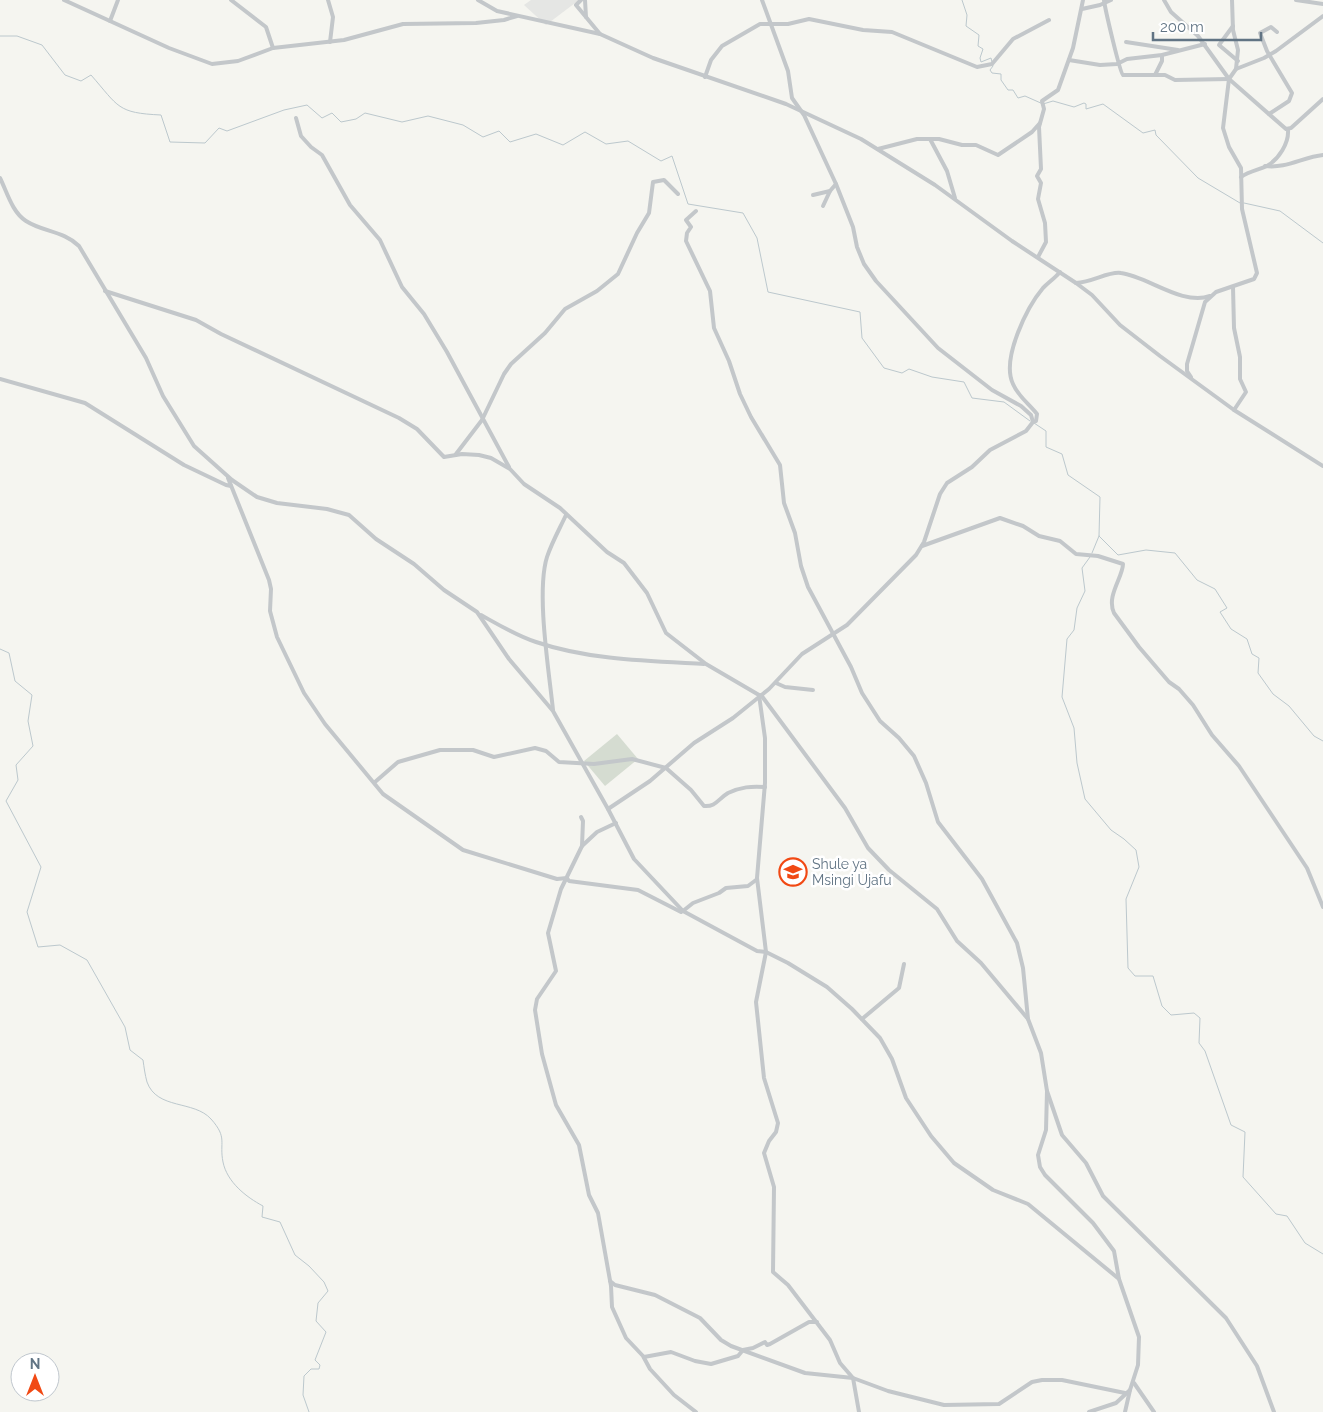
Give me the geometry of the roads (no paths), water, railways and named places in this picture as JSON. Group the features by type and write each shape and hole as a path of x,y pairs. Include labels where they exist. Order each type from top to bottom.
{"street":[{"path":"64,0 169,48 207,63 238,61 273,48 330,42 403,24 484,22 504,20 519,15"},
{"path":"110,21 118,0"},
{"path":"231,0 266,27 273,48"},
{"path":"328,0 332,17 330,42"},
{"path":"478,0 497,12 519,15 600,34 644,55 801,110 878,149 955,198 1076,283 1088,292 1125,329 1234,410 1323,466"},
{"path":"581,0 576,5 600,34"},
{"path":"585,0 586,18"},
{"path":"762,0 788,70 792,98 801,110 836,184 853,227 860,258 876,281 938,348 992,390 1021,406 1031,415 1033,422"},
{"path":"1038,258 1046,242 1045,223 1038,200 1041,184 1037,176 1041,169 1040,122 1044,109 1042,101 1056,93 1069,60 1083,0"},
{"path":"1082,9 1111,0"},
{"path":"1164,0 1171,12 1204,44 1229,79 1288,130 1288,140 1284,148 1265,166 1241,177"},
{"path":"1076,283 1092,281 1117,272 1179,294 1200,298 1254,280 1257,273 1242,209 1239,163 1229,147 1223,128 1229,79 1238,61 1238,45 1233,26 1232,0"},
{"path":"1296,0 1323,4"},
{"path":"1104,2 1115,43 1117,64 1123,75 1164,75 1174,80 1229,79"},
{"path":"1236,68 1270,55 1323,16"},
{"path":"705,77 714,54 726,42 756,25 770,23 788,24 810,19 856,29 892,32 977,67 992,64 1013,39 1049,20"},
{"path":"1233,26 1219,45 1238,61"},
{"path":"1269,114 1289,101 1292,93 1270,55 1260,32 1271,27 1276,32"},
{"path":"1126,42 1181,50"},
{"path":"1069,60 1100,65 1117,64 1127,59 1162,55 1204,44"},
{"path":"1155,75 1162,61 1162,55"},
{"path":"1288,130 1322,102"},
{"path":"296,118 301,136 310,147 322,155 350,205 380,240 402,287 424,314 447,352 482,420 501,448 510,469"},
{"path":"878,149 917,139 939,139 962,145 976,145 998,155 1028,135 1040,122"},
{"path":"930,139 948,171 955,198"},
{"path":"1265,166 1277,167 1313,156 1323,155"},
{"path":"0,178 14,208 24,220 65,236 79,246 146,358 160,389 187,438 245,490 264,500 327,509 349,515 372,536 407,559 444,590 479,614 526,638 546,645 610,657 706,664"},
{"path":"455,455 482,420 504,374 511,364 540,337 565,309 597,290 618,274 637,233 649,213 653,182 664,180 678,194"},
{"path":"823,206 830,191 836,184"},
{"path":"813,195 830,191"},
{"path":"696,211 686,220 691,226 686,238 711,294 714,328 749,414 780,466 784,503 795,533 801,568 808,588 871,709 880,721 900,738 914,756 926,783 938,822 982,879 1017,943 1023,968 1028,1019 1041,1053 1047,1092 1047,1127 1038,1155 1040,1167 1045,1175 1093,1222 1114,1251 1120,1279 1139,1337 1138,1365 1125,1412"},
{"path":"608,809 666,768 694,742 738,715 776,683 802,654 834,635 910,562 922,546 940,494 947,484 972,467 990,450 1026,431 1036,420 1037,414 1016,390 1011,380 1012,349 1019,327 1041,291 1060,272"},
{"path":"1233,287 1236,345 1240,357 1240,379 1246,390 1234,410"},
{"path":"105,291 202,323 226,337 399,418 417,429 440,455 446,458 455,455 485,456 510,469 524,484 566,515 607,552 624,564 647,594 663,630 706,664 761,695 845,808 868,848 890,870 937,909 957,941 981,963 1028,1019"},
{"path":"1192,379 1187,367 1195,333 1205,302 1212,295"},
{"path":"0,379 85,403 184,465 231,486"},
{"path":"226,474 271,585 270,611 278,640 307,698 326,724 387,797 434,828 459,848 556,878 567,878 569,881 640,890 659,902 690,915"},
{"path":"566,515 550,548 545,565 546,645 553,711 634,859 683,911 757,951 766,952 832,990 862,1019 888,1050 906,1098 931,1136 954,1163 992,1190 1028,1204 1120,1279"},
{"path":"922,546 993,519 1003,519 1039,536 1060,541 1076,554 1098,556 1124,565 1115,586 1112,607 1114,613 1168,682 1182,692 1200,713 1212,735 1239,766 1307,868 1323,907"},
{"path":"479,614 509,659 553,711"},
{"path":"776,683 785,687 812,690"},
{"path":"761,695 765,738 765,787 757,879 766,952 756,1002 763,1075 778,1123 776,1132 769,1141 764,1153 775,1190 773,1272 788,1285 830,1340 840,1363 853,1378 860,1412"},
{"path":"374,782 398,762 447,748 473,750 494,757 527,748 538,748 546,751 557,762 594,764 632,759 666,768 692,790 704,806 714,806 727,794 743,787 765,787"},
{"path":"581,817 583,821 582,846"},
{"path":"616,823 597,832 582,846 557,899 548,933 556,971 537,999 535,1010 542,1054 556,1105 577,1141 582,1154 589,1195 598,1213 610,1281 612,1308 626,1338 644,1357 650,1368 665,1386 696,1412"},
{"path":"683,911 692,903 719,894 724,889 748,886 757,879"},
{"path":"862,1019 899,988 904,964"},
{"path":"1047,1092 1062,1135 1086,1163 1103,1196 1226,1318 1257,1366 1274,1412"},
{"path":"610,1281 614,1285 655,1295 700,1318 723,1342 805,1373 853,1378 897,1393 956,1406 999,1404 1032,1382 1042,1380 1062,1380 1126,1393"},
{"path":"644,1357 671,1352 695,1361 711,1364 738,1356 743,1350 753,1348 764,1342 770,1344 809,1322 817,1322"},
{"path":"1134,1383 1154,1412"},
{"path":"1089,1412 1116,1403 1130,1390"}],"waterway":[{"path":"962,0 967,15 966,26 979,35 978,46 983,49 980,58 981,62 991,58 992,62"},
{"path":"0,36 17,36 42,45 65,75 81,81 91,75 114,101 127,110 161,115 170,142 205,143 219,128 227,131 284,110 307,105 322,118 332,113 341,122 356,119 365,113 402,122 428,116 463,125 483,137 499,131 510,142 536,134 563,145 585,132 606,144 628,141 661,161 672,156 688,204 743,213 757,238 768,292 860,312 862,338 884,368 902,373 909,369 932,377 964,382 972,398 1004,402 1030,421"},
{"path":"993,66 990,70 992,73 1001,74 1001,80 1008,90 1013,90 1018,98 1025,96 1043,104 1053,101 1074,107 1084,103 1086,104 1086,109 1103,104 1143,133 1155,130 1156,135 1198,178 1240,203"},
{"path":"1244,203 1280,211 1323,243"},
{"path":"1034,423 1046,431 1046,447 1062,454 1068,475 1100,497 1099,536 1118,555 1146,550 1175,553 1197,580 1215,589 1227,608 1220,612 1231,629 1247,639 1252,654 1259,658 1258,673 1273,694 1289,706 1314,736 1323,741"},
{"path":"1092,553 1099,536"},
{"path":"1090,557 1082,568 1085,591 1077,608 1074,630 1067,639 1062,697 1074,728 1077,763 1085,799 1111,830 1136,850 1139,867 1126,899 1128,968 1135,976 1153,976 1162,1006 1171,1015 1194,1013 1200,1018 1199,1043 1205,1051 1231,1125 1245,1132 1243,1177 1276,1214 1287,1216 1305,1243 1323,1254"},
{"path":"0,649 9,653 15,681 32,695 28,721 33,746 16,765 18,780 6,801 41,867 27,912 38,947 60,945 87,960 125,1027 130,1050 143,1060 147,1082 152,1091 167,1101 195,1109 211,1119 221,1136 223,1162 233,1182 250,1198 263,1206 262,1217 280,1222 295,1255 324,1282 328,1291 318,1303 316,1321 326,1332 315,1360 320,1365 319,1369 311,1369 304,1376 303,1395 309,1412"}],"place":[{"name":"Shule ya Msingi Ujafu","path":"793,872"}]}
